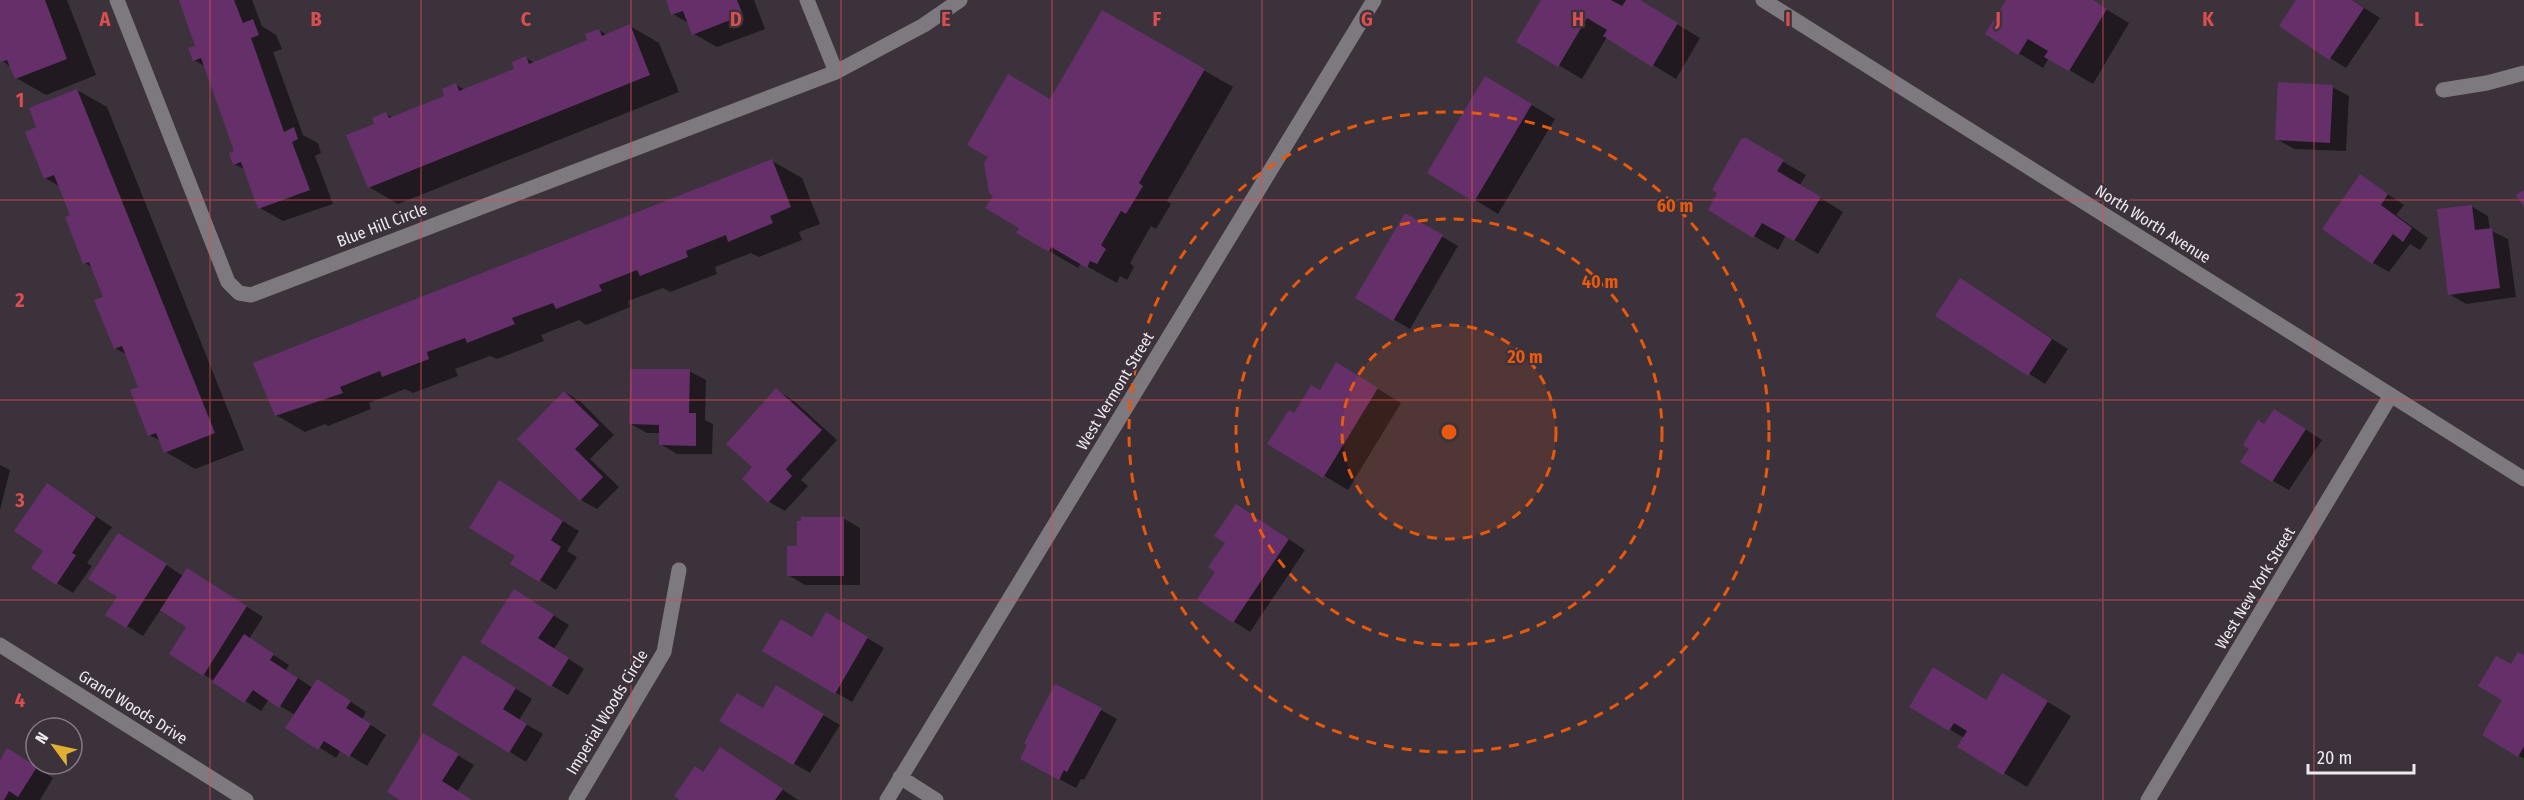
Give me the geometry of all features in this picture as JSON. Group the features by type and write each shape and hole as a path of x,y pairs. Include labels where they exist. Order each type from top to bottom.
{"street":[{"name":"Blue Hill Circle","path":"117,0 228,282 239,293 251,295 836,72"},
{"path":"807,0 836,72 924,25 960,0"},
{"name":"West Vermont Street","path":"887,800 1374,0"},
{"name":"North Worth Avenue","path":"1763,0 2524,479"},
{"path":"2443,90 2487,83 2524,73"},
{"name":"West New York Street","path":"2148,800 2391,394"},
{"name":"Imperial Woods Circle","path":"576,800 664,652 679,570"},
{"name":"Grand Woods Drive","path":"0,645 246,800"},
{"path":"900,777 936,800"}],"building":[{"path":"0,0 45,0 67,59 15,79 7,60 0,62"},
{"path":"179,0 234,0 243,23 253,19 259,35 251,38 284,132 294,127 298,139 292,142 310,190 258,209 241,162 233,165 229,153 234,151 201,58 193,61 188,48 195,46"},
{"path":"666,0 737,0 743,15 692,35 683,11 671,15"},
{"path":"1541,0 1611,0 1622,6 1626,0 1640,0 1678,23 1652,67 1603,36 1607,30 1587,18 1558,67 1516,42"},
{"path":"2006,0 2093,0 2107,9 2069,71 2044,57 2048,51 2028,39 2018,55 1985,34"},
{"path":"2296,0 2352,0 2364,8 2329,60 2279,26"},
{"path":"1102,10 1205,69 1139,183 1143,186 1126,214 1121,211 1101,245 1106,249 1097,264 1090,261 1087,268 1051,247 1049,252 1016,233 1019,228 985,208 993,196 989,193 984,163 988,157 967,145 1008,74 1050,99"},
{"path":"630,24 650,75 368,188 346,135 374,124 372,118 386,112 389,118 444,96 442,89 456,83 459,91 514,69 512,62 526,56 529,64 587,40 585,34 599,29 602,36"},
{"path":"1485,76 1532,104 1474,202 1427,173"},
{"path":"2278,82 2333,85 2330,143 2275,140"},
{"path":"77,89 215,433 164,453 156,433 148,436 130,390 138,387 122,346 114,349 94,300 103,297 89,262 83,264 65,217 70,215 54,175 44,179 25,132 36,127 29,108"},
{"path":"1746,138 1784,160 1777,171 1821,197 1794,241 1762,223 1753,238 1708,210 1717,193 1712,190 1741,139"},
{"path":"772,159 791,207 770,216 773,223 728,242 726,235 686,251 688,257 640,276 637,270 599,285 602,291 556,309 553,303 512,318 515,324 467,343 465,338 427,352 429,359 382,377 380,371 340,387 343,393 275,416 253,363"},
{"path":"2360,174 2388,194 2381,205 2412,228 2403,242 2393,234 2372,264 2322,229"},
{"path":"2524,190 2524,207 2516,195"},
{"path":"2472,205 2475,230 2492,228 2500,288 2448,295 2437,209"},
{"path":"1405,213 1443,235 1393,321 1355,298"},
{"path":"1960,278 2052,339 2028,376 1935,316"},
{"path":"1336,362 1378,388 1323,478 1267,444 1289,410 1294,413 1311,385 1320,390"},
{"path":"630,369 690,369 689,413 696,413 696,446 659,445 659,425 629,424"},
{"path":"776,388 822,430 786,469 792,476 768,503 742,479 752,467 726,444"},
{"path":"564,391 599,425 575,449 603,477 580,501 517,439"},
{"path":"2274,409 2306,429 2272,482 2240,462 2249,449 2243,445 2258,420 2264,424"},
{"path":"499,480 563,521 551,540 561,547 539,582 510,564 515,556 469,528"},
{"path":"47,483 96,517 72,553 76,555 56,585 31,568 43,551 14,531"},
{"path":"1236,504 1289,539 1233,623 1197,599 1215,572 1208,567 1225,543 1214,536"},
{"path":"801,517 844,517 844,576 787,576 787,546 797,546 797,521 801,521"},
{"path":"118,533 167,564 126,628 105,615 117,597 88,579"},
{"path":"187,568 247,606 203,676 169,654 186,627 160,610"},
{"path":"514,589 554,615 538,638 569,658 551,687 480,642"},
{"path":"826,612 868,637 835,694 762,651 781,619 812,637"},
{"path":"244,634 274,654 270,660 298,678 279,708 253,690 244,703 212,682"},
{"path":"2518,652 2524,655 2524,746 2518,757 2482,735 2502,700 2478,686 2496,656 2511,664"},
{"path":"463,655 516,688 503,709 527,724 509,753 432,705"},
{"path":"1933,667 1986,700 2002,673 2048,701 2003,775 1957,747 1967,731 1954,723 1949,731 1909,707"},
{"path":"317,679 351,701 346,708 371,724 349,757 324,741 318,750 285,728"},
{"path":"1055,684 1102,708 1067,772 1064,770 1059,780 1020,759 1027,745 1024,743"},
{"path":"776,685 824,714 793,765 719,721 737,693 763,708"},
{"path":"423,733 459,754 442,781 472,800 400,800 387,792"},
{"path":"720,747 783,789 775,800 680,800 674,796 695,766 703,772"},
{"path":"7,748 24,759 24,776 31,776 18,797 9,791 4,800 0,800 0,761"}]}
